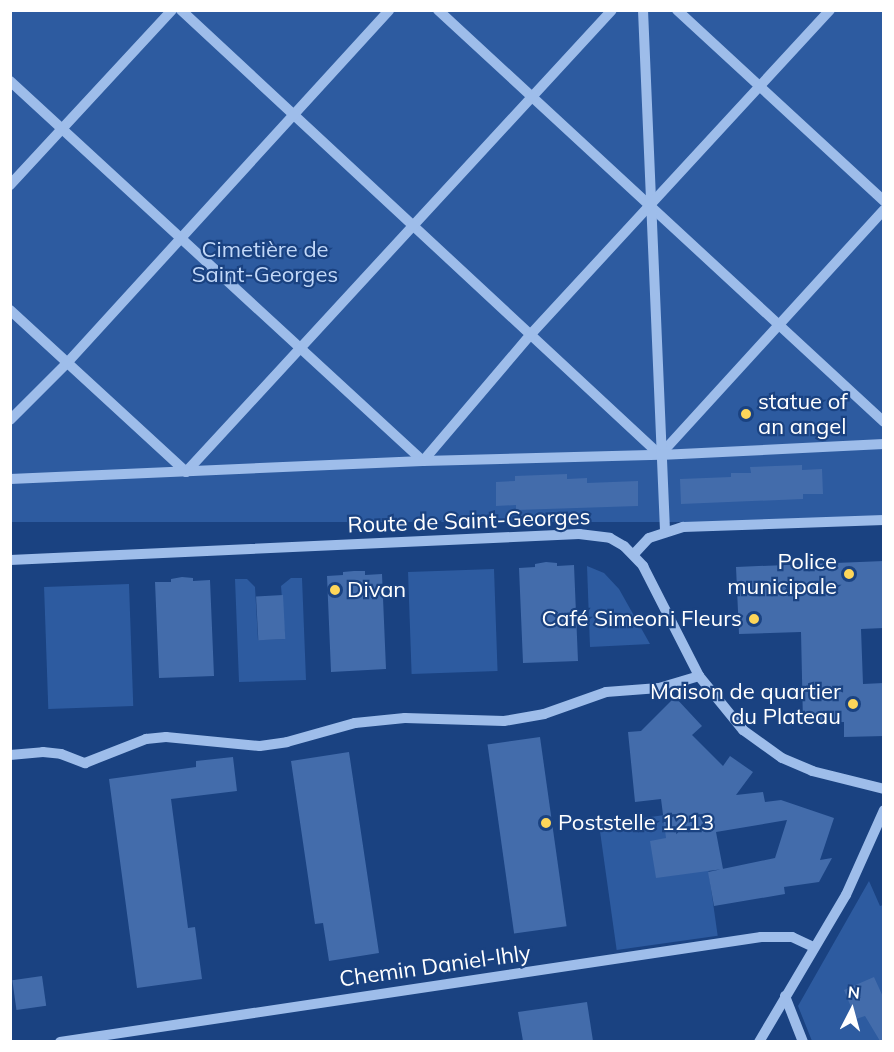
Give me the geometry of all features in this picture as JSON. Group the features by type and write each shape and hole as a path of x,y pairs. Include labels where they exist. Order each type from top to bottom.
{"street":[{"path":"10,185 172,10"},
{"path":"181,10 660,455"},
{"path":"10,420 67,363 389,10"},
{"path":"438,10 781,324 884,422"},
{"path":"186,472 612,10"},
{"path":"643,10 665,531"},
{"path":"676,10 884,201"},
{"path":"423,461 531,334 830,10"},
{"path":"10,81 423,461"},
{"path":"660,455 884,210"},
{"path":"10,310 186,472"},
{"path":"10,478 423,461 660,455 884,444"},
{"path":"634,554 649,538 665,531 704,524 884,520"},
{"name":"Route de Saint-Georges","path":"10,560 579,534 610,538 634,554 655,586 699,676 743,730 782,758 830,777 884,789"},
{"path":"10,755 61,754 85,763 146,739 166,737 260,746 287,742 355,723 405,718 504,721 544,714 606,692 659,688 699,676"},
{"path":"759,1041 846,896 884,810"},
{"name":"Chemin Daniel-Ihly","path":"60,1041 761,937 792,937 813,948"},
{"path":"785,996 803,1041"}],"green space":[{"name":"Cimetière de Saint-Georges","path":"10,11 883,11 883,522 10,522"},
{"path":"587,566 604,573 619,589 650,644 590,647"},
{"path":"494,569 498,671 412,674 408,572"},
{"path":"291,578 302,578 306,680 239,682 235,579 247,579 255,587 258,640 285,639 281,586"},
{"path":"129,584 133,706 48,709 44,587"},
{"path":"700,810 718,936 617,950 599,824"},
{"path":"869,881 880,906 883,905 883,1041 812,1041 798,1006"}],"building":[{"path":"802,465 802,470 822,469 823,494 803,494 803,499 681,504 680,479 731,477 731,473 751,473 750,467"},
{"path":"567,474 567,479 587,478 587,483 638,481 638,506 516,510 516,505 496,506 496,482 515,481 515,476"},
{"path":"884,561 884,628 861,629 863,684 884,683 884,736 844,737 844,722 803,723 801,632 739,634 736,567"},
{"path":"557,563 557,566 574,565 578,661 523,663 519,568 535,567 535,564"},
{"path":"365,571 365,575 382,574 386,669 331,672 327,576 343,575 343,572"},
{"path":"193,578 193,581 210,580 214,676 159,678 155,582 171,582 171,579"},
{"path":"283,595 285,639 258,640 256,596"},
{"path":"675,697 702,726 692,735 723,766 730,756 753,772 736,795 763,792 765,802 781,800 834,818 820,860 832,858 819,882 784,887 785,894 714,906 708,872 721,869 656,878 650,841 666,838 661,799 635,802 628,732 641,731","holes":["787,820 775,858 723,869 716,832"]},
{"path":"540,737 567,926 514,934 488,744"},
{"path":"349,752 379,953 329,961 323,923 315,924 291,761"},
{"path":"233,757 237,791 171,799 188,928 195,927 202,979 137,988 109,779 196,767 196,761"},
{"path":"42,976 46,1006 16,1010 12,980"},
{"path":"874,977 884,999 884,1041 880,1041 865,1016 856,1019 844,990"},
{"path":"587,1002 593,1041 523,1041 518,1012"}],"place":[{"name":"statue of an angel","path":"746,414"},
{"name":"Police municipale","path":"849,574"},
{"name":"Divan","path":"335,590"},
{"name":"Café Simeoni Fleurs","path":"754,619"},
{"name":"Maison de quartier du Plateau","path":"853,704"},
{"name":"Poststelle 1213","path":"546,823"}]}
